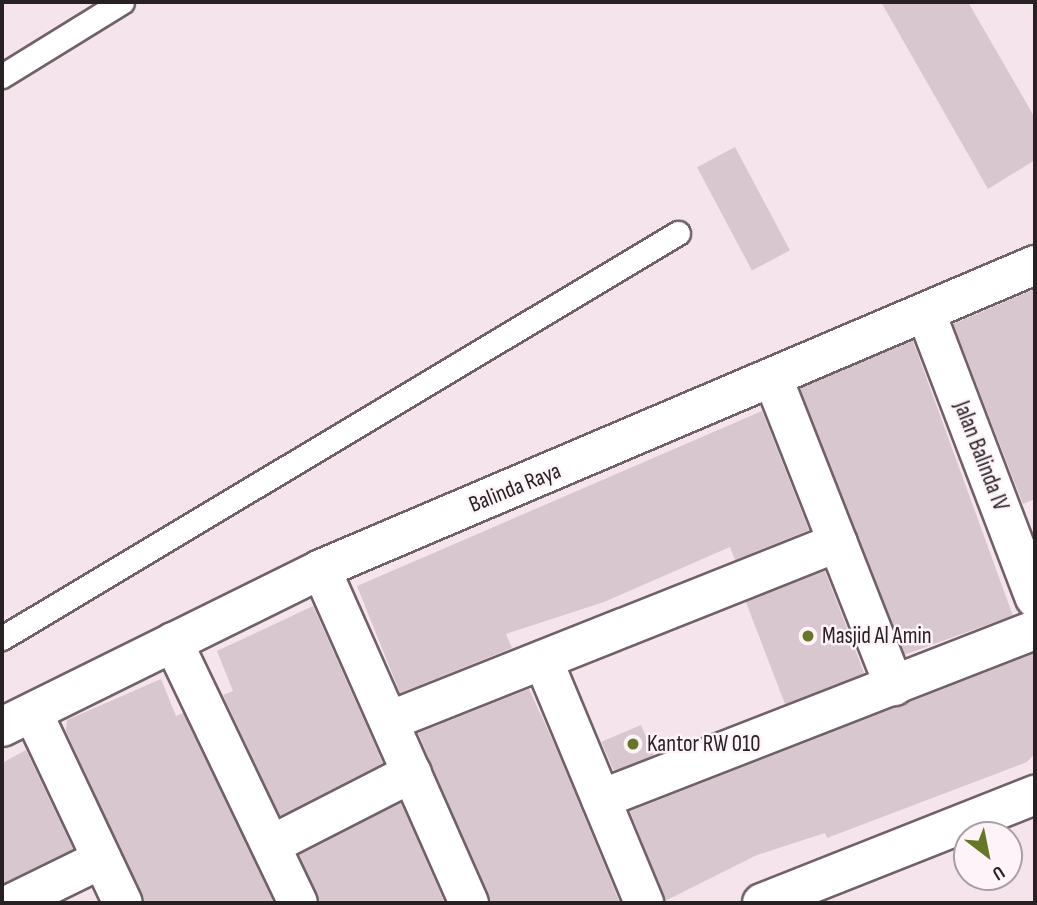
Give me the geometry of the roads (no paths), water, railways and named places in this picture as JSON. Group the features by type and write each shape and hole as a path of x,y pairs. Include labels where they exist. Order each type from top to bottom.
{"street":[{"name":"Balinda Raya","path":"18,720 321,569 774,381 1035,265"},
{"name":"Jalan Balinda IV","path":"926,313 1023,528 1035,598"},
{"path":"774,381 894,686"},
{"path":"389,721 838,542"},
{"path":"321,569 470,903"},
{"path":"601,799 1035,630"},
{"path":"173,642 273,844 298,903"},
{"path":"543,660 644,903"},
{"path":"18,720 102,859 123,903"},
{"path":"273,844 412,773"},
{"path":"762,903 1035,795"},
{"path":"12,903 102,859"}],"lane":[{"path":"2,76 122,2"},
{"path":"2,638 678,233"}],"place":[{"name":"Masjid Al Amin","path":"808,636"},
{"name":"Kantor RW 010","path":"633,744"}]}
